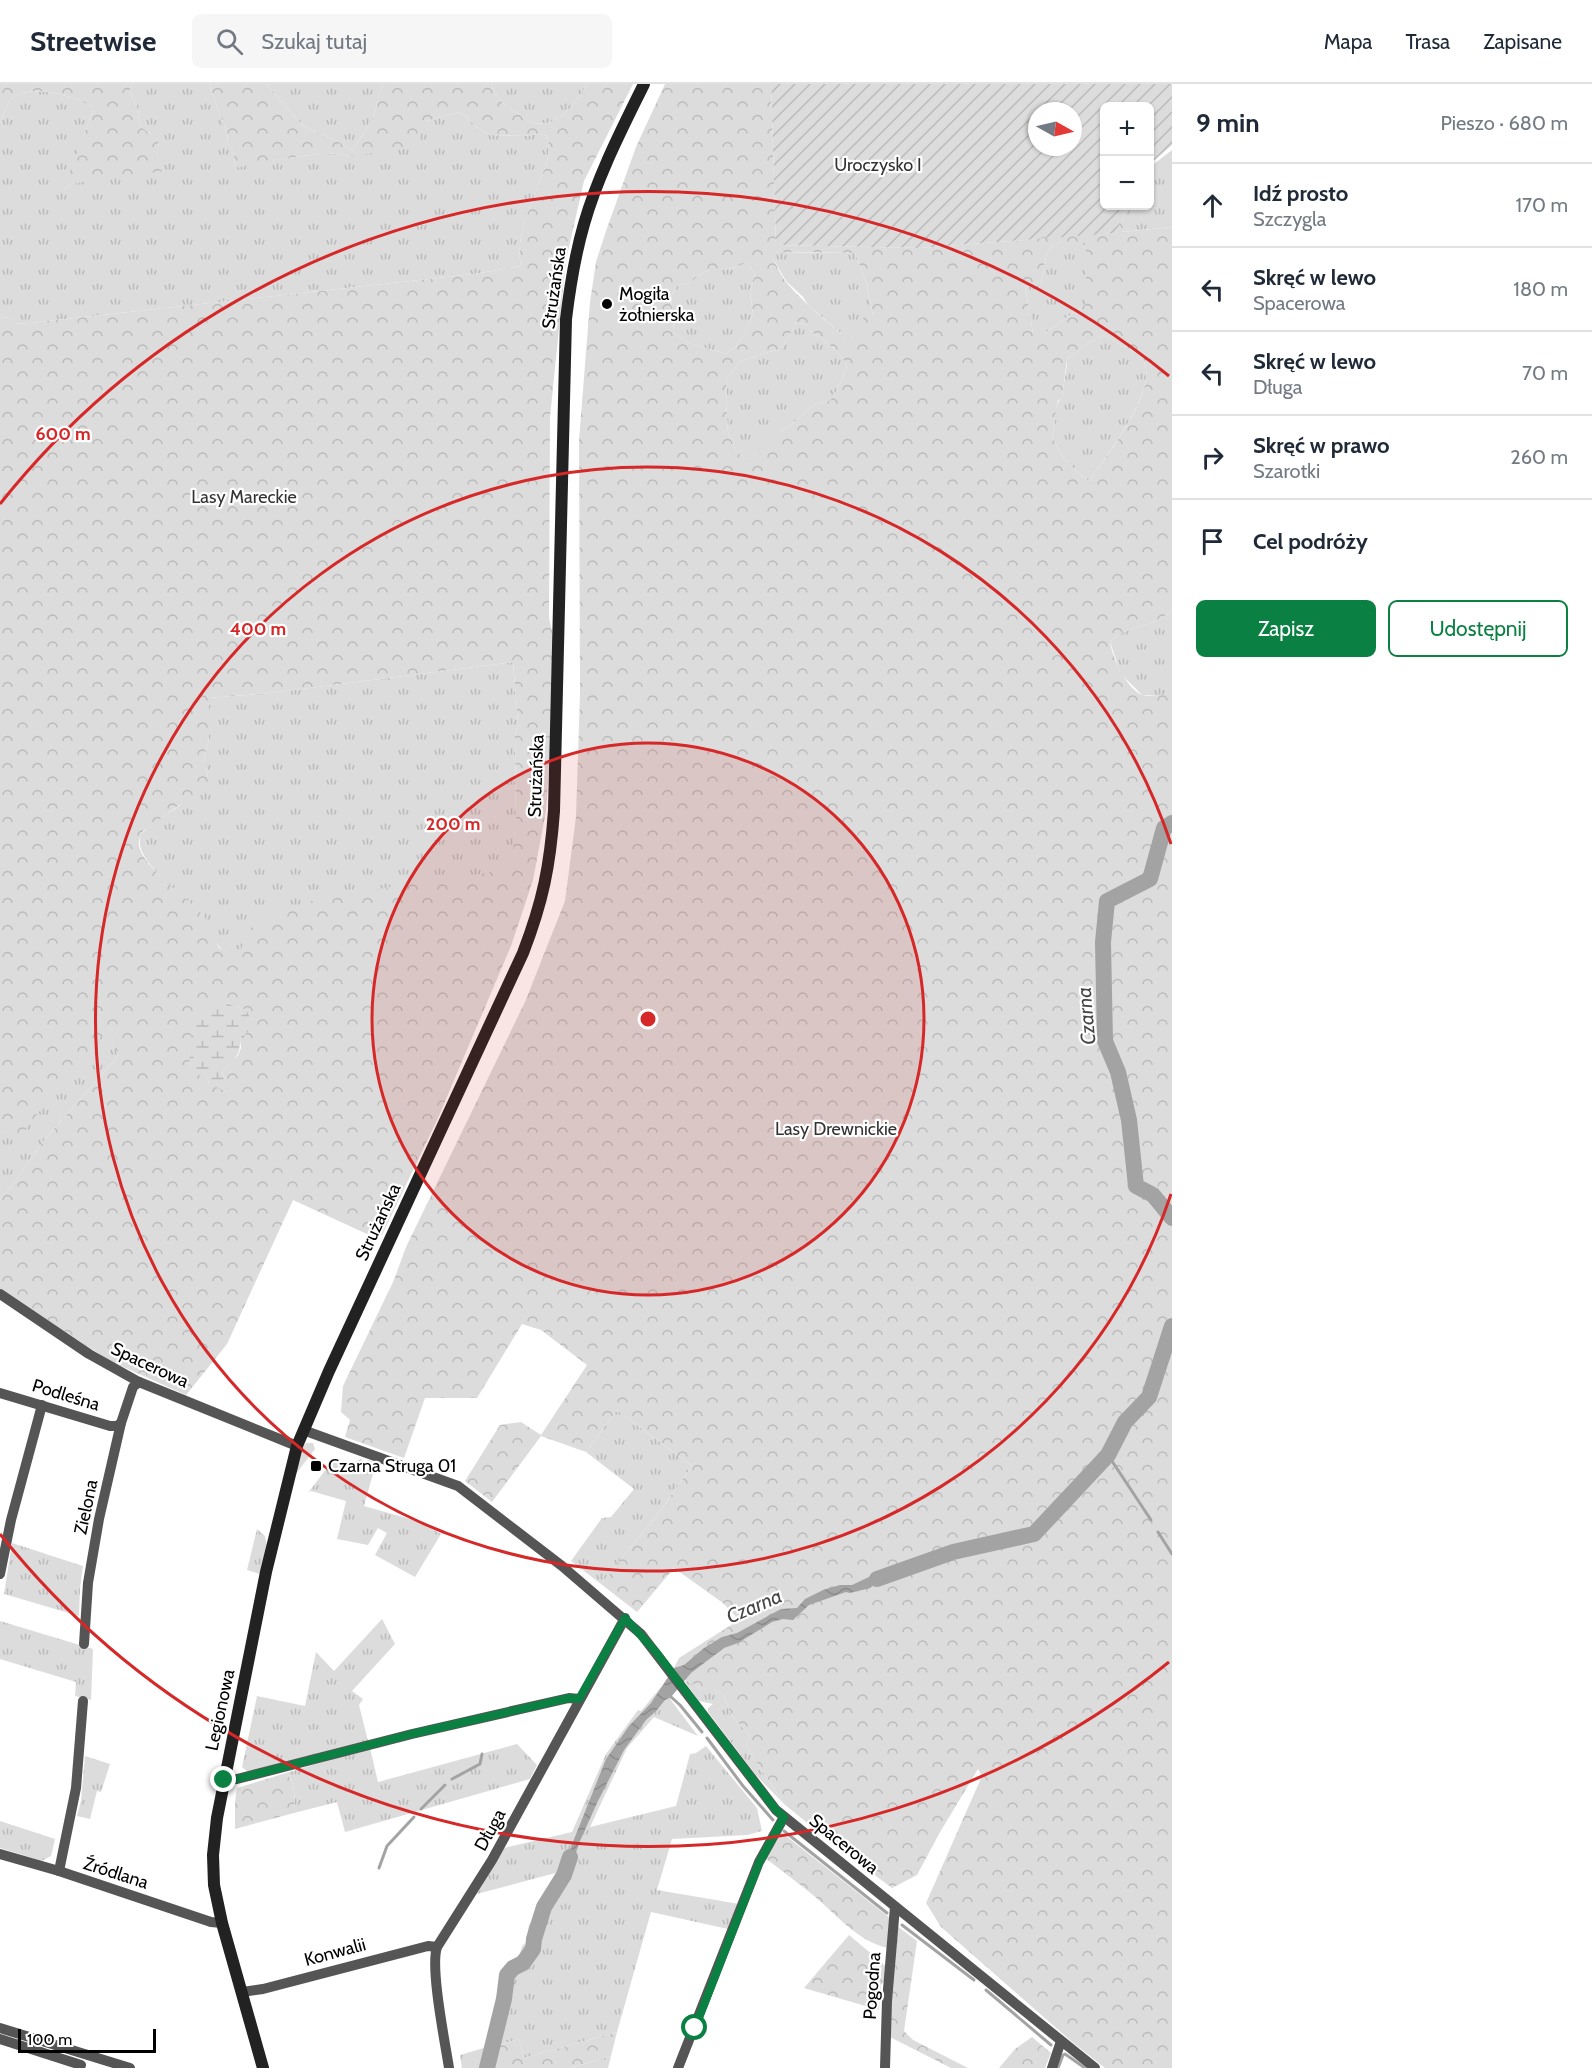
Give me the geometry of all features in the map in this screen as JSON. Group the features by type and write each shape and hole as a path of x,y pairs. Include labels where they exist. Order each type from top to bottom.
{"main road":[{"name":"Strużańska","path":"303,1430 328,1371 523,953 545,888 551,856 554,810 566,319 574,263 584,222 610,156 644,84"},
{"name":"Legionowa","path":"262,2068 222,1923 214,1885 213,1854 224,1780 269,1562 297,1446 303,1430"}],"street":[{"name":"Spacerowa","path":"0,1294 89,1354 139,1382 297,1446"},
{"name":"Zielona","path":"84,1644 88,1583 99,1519 121,1423 133,1387 139,1382"},
{"name":"Podleśna","path":"0,1393 110,1426 121,1423"},
{"path":"0,1574 11,1520 42,1405"},
{"name":"Spacerowa","path":"303,1430 458,1486 546,1552 641,1634 776,1810 1095,2068"},
{"name":"Długa","path":"449,2068 435,1972 437,1947 492,1860 625,1618"},
{"path":"224,1780 237,1779 412,1734 569,1698 579,1699"},
{"path":"59,1872 76,1788 83,1701"},
{"path":"678,2068 759,1863 784,1817"},
{"name":"Źródlana","path":"0,1854 211,1922 222,1923"},
{"name":"Pogodna","path":"885,2068 887,2001 895,1907"},
{"name":"Konwalii","path":"242,1992 263,1989 428,1946 437,1947"},
{"path":"0,2028 130,2068"},
{"path":"0,2039 81,2065"},
{"path":"1052,2068 1061,2041"}],"green space":[{"path":"0,84 131,84 130,92 137,108 140,126 155,137 159,144 156,153 165,171 71,184 62,192 94,108 65,95 30,92 12,98 0,123"},
{"path":"131,84 209,84 227,133 228,144 233,150 235,167 311,155 350,156 423,122 459,112 490,135 539,134 547,136 548,159 522,233 521,266 474,274 30,323 13,324 10,317 0,318 0,123 8,104 12,98 20,94 41,92 65,95 94,108 63,191 71,184 158,161 156,152 159,144 140,126 137,108 130,92"},
{"name":"Lasy Mareckie","path":"209,84 266,84 303,126 337,141 352,151 372,120 383,84 491,84 498,98 509,108 530,122 543,124 559,118 566,112 587,84 633,84 584,181 566,260 550,417 549,618 557,653 546,811 533,880 511,946 438,1118 382,1235 367,1234 293,1200 227,1344 186,1395 110,1361 0,1289 0,1199 12,1186 41,1144 118,1056 109,1027 19,1136 0,1131 0,318 10,317 14,324 30,323 474,274 521,266 522,233 549,153 547,136 539,134 490,135 459,112 423,122 419,147 350,156 311,155 235,168 233,150 228,144 227,133","holes":["513,662 518,724 515,735 516,830 510,868 448,881 436,880 321,898 259,921 248,930 241,949 227,951 219,948 202,914 164,880 145,859 139,840 143,831 208,785 204,757 209,739 209,698 270,693","226,1003 246,1010 240,1039 241,1048 238,1055 222,1072 225,1079 210,1084 205,1076 190,1067 192,1036 197,1021 202,1015"]},
{"path":"266,84 383,84 372,120 352,151 337,141 303,126"},
{"path":"491,84 587,84 566,112 559,118 543,124 530,122 509,108 498,98"},
{"name":"Lasy Drewnickie","path":"665,84 771,84 776,245 920,248 1116,233 1126,210 1130,210 1121,232 1172,227 1172,609 1158,620 1125,632 1110,642 1122,673 1137,692 1150,696 1172,694 1172,2068 1105,2068 941,1927 926,1903 982,1776 978,1769 917,1875 892,1888 784,1804 746,1746 750,1736 732,1716 723,1695 714,1690 703,1690 686,1680 674,1668 679,1658 739,1620 723,1603 674,1568 637,1612 601,1584 661,1510 692,1466 617,1410 586,1452 541,1436 492,1502 465,1481 500,1425 521,1422 541,1435 587,1365 541,1330 522,1324 477,1398 425,1398 404,1458 345,1437 350,1420 341,1412 343,1386 394,1280 406,1247 525,1002 565,901 576,817 580,693 579,440 590,302 596,262 636,147","holes":["1061,242 1086,243 1086,304 1045,333 1033,333 1025,287 1040,285 1047,254 1054,245","770,253 855,253 866,282 873,315 863,316 864,325 852,338 846,338 807,304 786,282","747,263 755,274 750,291 753,314 745,334 736,346 726,354 686,342 674,333 671,297 677,286 691,282 710,270 725,270","797,322 809,326 809,330 836,351 847,367 834,396 829,401 814,404 748,460 736,451 728,432 727,378 741,361 781,350","1103,335 1138,354 1145,365 1146,381 1131,418 1089,481 1067,461 1052,435 1058,401 1062,398 1067,359"]},
{"name":"Uroczysko I","path":"771,84 1172,84 1172,145 1154,161 1154,102 1100,102 1100,210 1126,210 1116,233 920,248 776,245"},
{"path":"1172,150 1172,227 1120,232 1130,210 1154,210 1154,164"},
{"path":"1061,242 1086,242 1086,304 1045,333 1033,333 1025,287 1040,285 1047,254 1054,245"},
{"path":"769,252 855,253 866,282 873,315 852,338 846,338 808,305 786,281"},
{"path":"747,263 755,274 750,291 753,314 745,334 736,346 726,354 686,342 674,333 671,297 677,286 691,282 710,270 725,270"},
{"path":"797,322 809,326 809,330 836,351 847,367 834,396 829,401 814,404 749,461 736,451 728,432 727,378 741,361 781,350"},
{"path":"1103,335 1138,354 1145,365 1146,381 1131,418 1089,481 1067,461 1052,435 1057,406 1062,398 1067,359"},
{"path":"1172,609 1172,694 1142,695 1121,674 1110,642 1125,632 1158,620"},
{"path":"513,662 518,724 515,735 516,830 511,868 462,1003 223,950 203,915 158,874 141,850 140,839 145,830 183,803 208,776 204,757 209,739 209,698 270,693"},
{"path":"211,1002 226,1003 246,1010 251,1020 250,1029 240,1039 238,1054 222,1072 229,1082 228,1088 222,1090 210,1084 205,1076 192,1074 190,1068 189,1053 193,1029"},
{"path":"109,1026 118,1056 41,1144 12,1186 0,1199 0,1131 19,1135"},
{"path":"617,1410 692,1466 661,1510 601,1584 571,1561 602,1518 611,1517 634,1489 586,1452"},
{"path":"306,1443 313,1443 315,1449 295,1475 302,1448"},
{"path":"361,1459 365,1462 369,1460 376,1463 364,1506 417,1521 441,1534 415,1577 375,1555 387,1533 378,1528 368,1545 337,1539 346,1501 311,1491 308,1493 333,1460 342,1465 343,1462 352,1466 354,1462"},
{"path":"257,1529 265,1536 267,1546 260,1574 247,1570"},
{"path":"12,1543 83,1566 79,1616 4,1594"},
{"path":"382,1619 395,1644 352,1691 363,1699 359,1705 368,1741 248,1772 242,1767 257,1696 305,1706 316,1652 334,1671"},
{"path":"0,1621 93,1649 91,1700 75,1696 76,1682 0,1659"},
{"path":"686,1680 703,1690 714,1690 723,1695 732,1716 750,1736 746,1746 784,1804 756,1775 708,1712 708,1708 713,1704 699,1701 685,1682"},
{"path":"661,1687 698,1736 654,1717 627,1748 590,1827 676,1806 690,1754 706,1746 757,1808 762,1831 747,1835 672,1839 657,1890 739,1904 728,1929 651,1912 617,2032 524,2058 519,2039 499,2045 491,2068 462,2068 460,2055 487,2047 507,1966 520,1954 522,1946 526,1943 529,1924 534,1921 559,1872 477,1894 504,1848 572,1832 606,1754 638,1710 641,1711"},
{"path":"517,1744 537,1765 530,1779 345,1832 337,1802 294,1813 292,1781 286,1773 370,1748 378,1782"},
{"path":"85,1756 110,1764 101,1792 97,1791 90,1819 77,1816 81,1801"},
{"path":"286,1773 293,1787 294,1813 235,1829 237,1788"},
{"path":"0,1821 55,1839 51,1856 42,1861 0,1848"},
{"path":"781,1832 890,1918 888,1948 857,1933 765,1858"},
{"path":"897,1926 917,1941 904,2031 913,2040 968,2068 951,2068 888,2036"},
{"path":"849,1935 887,1967 881,1985 879,2010 804,1988"},
{"path":"617,2032 611,2056 570,2068 491,2068 499,2045 519,2039 524,2058"},
{"path":"1032,2037 1051,2053 1045,2068 999,2068 1015,2049"},
{"path":"611,2056 608,2068 570,2068"}],"water":[{"path":"897,1570 898,1576 882,1579 870,1588 846,1592 809,1605 793,1620 783,1619 772,1622 738,1643 724,1648 691,1673 671,1697 665,1700 646,1720 624,1750 580,1841 567,1878 559,1877 606,1759 629,1726 651,1703 674,1668 684,1665 704,1648 722,1637 737,1633 781,1609 797,1608 805,1599 823,1590 840,1585 852,1585 871,1576"}],"waterway":[{"name":"Czarna","path":"1172,823 1164,828 1150,879 1107,901 1103,942 1105,1041 1118,1072 1129,1120 1136,1186 1153,1195 1172,1218"},
{"name":"Czarna","path":"877,1579 953,1552 1034,1534 1108,1455 1125,1422 1149,1397 1172,1326"},
{"path":"1108,1455 1151,1520"},
{"path":"1158,1532 1172,1554"},
{"path":"670,1696 702,1732"},
{"path":"707,1738 743,1786 773,1820"},
{"path":"452,1779 480,1764 482,1754"},
{"path":"421,1809 445,1785"},
{"path":"379,1868 387,1846 414,1817"},
{"path":"784,1831 887,1913"},
{"name":"Czarna","path":"487,2068 504,1999 507,1975 513,1968 523,1963 533,1949 544,1907 564,1875 570,1857"},
{"path":"902,1925 974,1980"},
{"path":"986,1990 1051,2045"},
{"path":"1058,2068 1065,2054 1085,2068"}],"place":[{"name":"Mogiła żołnierska","path":"607,304"},
{"name":"Czarna Struga 01","path":"316,1466"}],"route":[{"path":"224,1780 237,1779 412,1734 573,1697 579,1699 625,1618 656,1652 776,1810 784,1817 759,1863 695,2028"}]}
